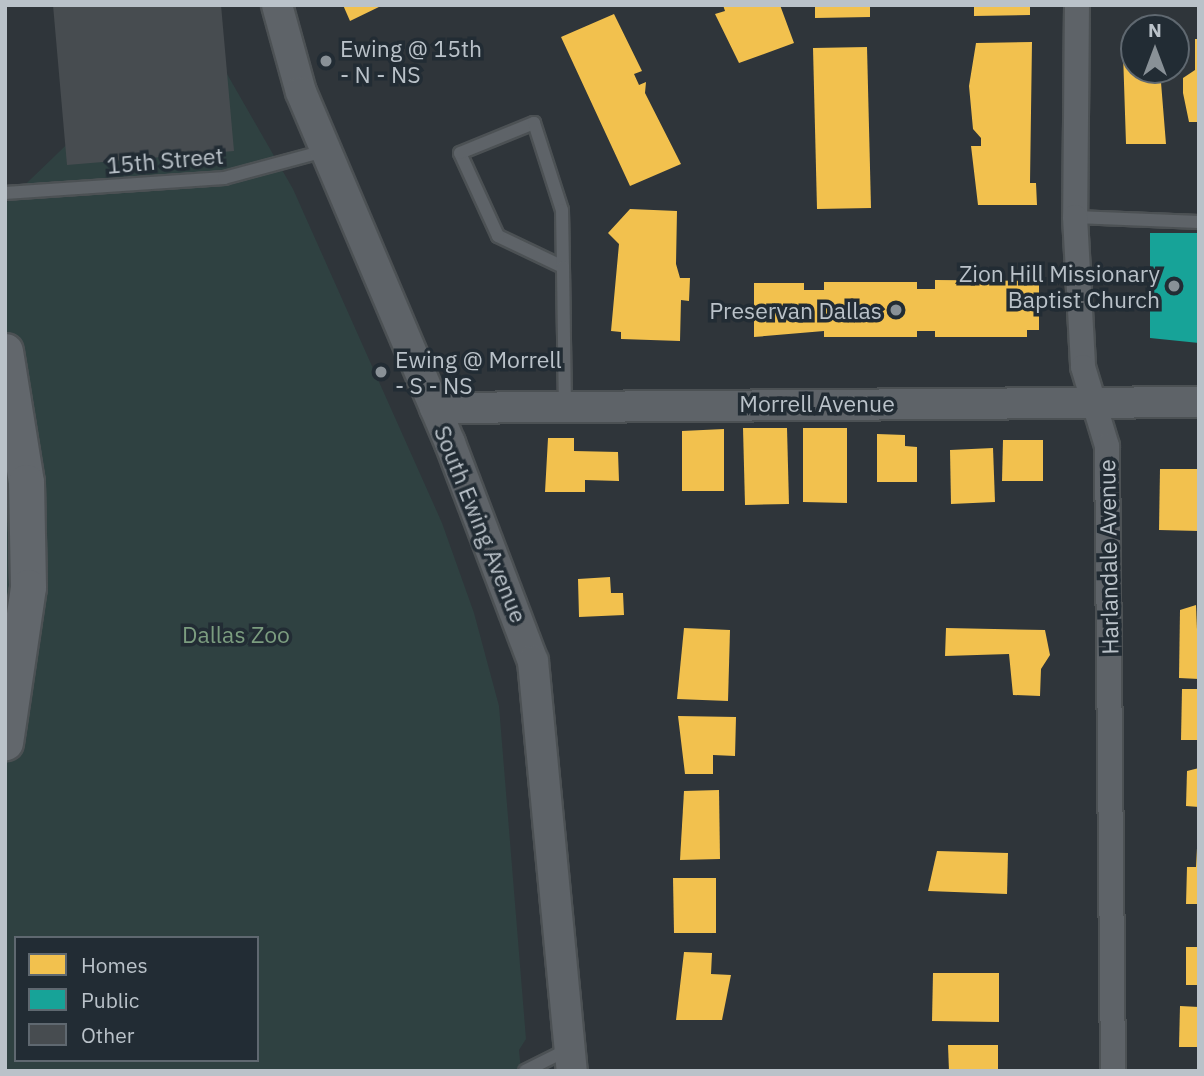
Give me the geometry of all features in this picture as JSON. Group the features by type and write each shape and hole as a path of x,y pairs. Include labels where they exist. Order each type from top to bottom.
{"main road":[{"path":"5,351 26,482 28,587 5,742"}],"street":[{"name":"South Ewing Avenue","path":"277,5 325,150 435,408 533,660 571,1060"},
{"name":"Harlandale Avenue","path":"1077,5 1075,217 1091,403 1107,446 1113,1071"},
{"name":"Morrell Avenue","path":"435,408 565,403 1199,401"}],"lane":[{"path":"563,267 498,236 460,153 534,123 562,209 563,267 565,403"},
{"name":"15th Street","path":"5,193 224,178 325,150"},
{"path":"1075,217 1199,222"},
{"path":"525,1071 571,1060"}],"green space":[{"name":"Dallas Zoo","path":"196,20 293,189 442,523 474,613 499,706 526,1039 519,1050 521,1071 5,1071 5,204"}],"building: Homes":[{"path":"343,5 383,5 350,21"},
{"path":"723,5 780,5 794,43 739,63 715,14 725,11"},
{"path":"815,5 870,5 870,17 815,18"},
{"path":"974,5 1030,5 1030,15 974,16"},
{"path":"614,14 642,71 634,74 639,85 646,82 645,93 681,164 630,186 561,37"},
{"path":"1195,39 1199,39 1199,122 1189,122 1183,84 1190,84 1190,73 1195,70"},
{"path":"1032,42 1030,183 1036,183 1037,205 978,205 971,146 981,146 981,138 973,129 969,86 976,43"},
{"path":"867,47 871,208 817,209 813,48"},
{"path":"1124,84 1161,84 1166,144 1126,144"},
{"path":"630,209 677,211 676,264 680,278 690,278 689,301 681,300 680,341 621,339 621,332 611,331 619,244 608,233"},
{"name":"Preservan Dallas","path":"935,280 1039,281 1039,330 1027,330 1027,337 935,337 935,331 917,331 917,337 824,337 824,331 754,337 754,283 804,283 804,290 824,290 824,282 917,282 917,289 935,289"},
{"path":"743,428 787,428 789,504 745,505"},
{"path":"803,428 847,428 847,503 803,502"},
{"path":"724,429 724,491 682,491 682,431"},
{"path":"877,434 905,435 905,446 917,447 917,482 877,482"},
{"path":"548,438 574,438 574,451 618,452 619,481 585,480 585,492 545,492"},
{"path":"1003,440 1043,440 1043,481 1002,481"},
{"path":"993,448 995,502 951,504 950,450"},
{"path":"1160,469 1199,469 1199,531 1159,530"},
{"path":"610,577 611,593 623,593 624,615 579,617 578,579"},
{"path":"1196,605 1199,679 1179,678 1180,610"},
{"path":"684,628 730,630 728,701 677,699"},
{"path":"946,628 1045,630 1050,655 1041,669 1040,696 1013,695 1009,654 945,656"},
{"path":"1182,689 1199,689 1199,740 1181,740"},
{"path":"678,716 736,717 735,756 713,755 713,774 685,774"},
{"path":"1199,768 1199,807 1186,806 1187,771"},
{"path":"719,790 720,859 680,860 684,791"},
{"path":"1196,848 1199,904 1186,904 1187,867 1196,867"},
{"path":"937,851 1008,853 1007,894 928,891"},
{"path":"673,878 716,878 716,933 674,933"},
{"path":"1186,947 1199,947 1199,985 1186,985"},
{"path":"684,952 712,953 711,974 731,975 722,1020 676,1020"},
{"path":"933,973 999,973 999,1022 932,1021"},
{"path":"1180,1006 1199,1007 1199,1047 1179,1047"},
{"path":"948,1045 998,1045 998,1071 949,1071"}],"building: Public":[{"name":"Zion Hill Missionary Baptist Church","path":"1150,233 1199,233 1199,343 1150,338"}],"building: Other":[{"path":"53,5 221,5 234,151 67,165"}],"place":[{"name":"Ewing @ 15th - N - NS","path":"326,61"},
{"name":"Zion Hill Missionary Baptist Church","path":"1174,286"},
{"name":"Preservan Dallas","path":"896,310"},
{"name":"Ewing @ Morrell - S - NS","path":"381,372"}]}
